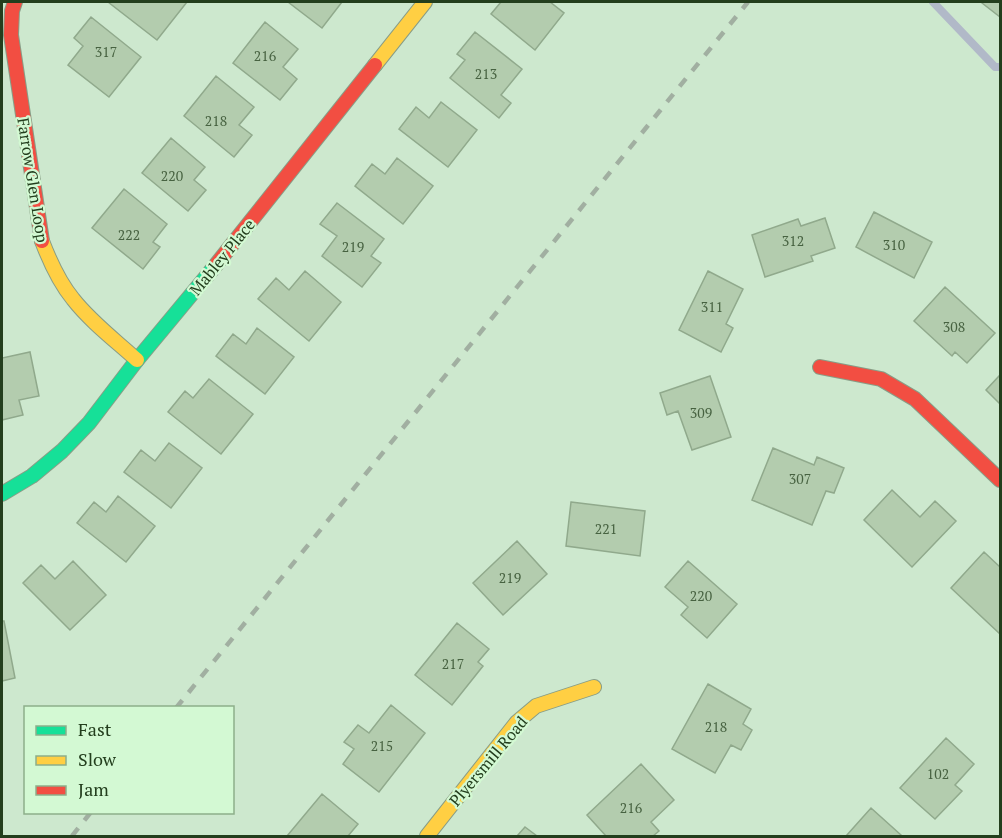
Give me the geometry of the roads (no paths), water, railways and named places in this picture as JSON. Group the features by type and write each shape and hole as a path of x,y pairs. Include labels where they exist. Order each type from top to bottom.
{"street":[{"name":"Farrow Glen Loop","path":"15,2 12,11 11,35 41,239 50,264 67,292 90,317 137,360"},
{"name":"Mabley Place","path":"2,494 32,476 62,452 89,423 424,2"},
{"path":"820,367 881,379 915,399 1000,480"},
{"name":"Plyersmill Road","path":"427,837 517,723 536,706 594,687"}],"waterway":[{"path":"933,2 995,67 1000,67"}],"railway":[{"path":"178,706 748,2"},
{"path":"72,836 89,814"}]}
